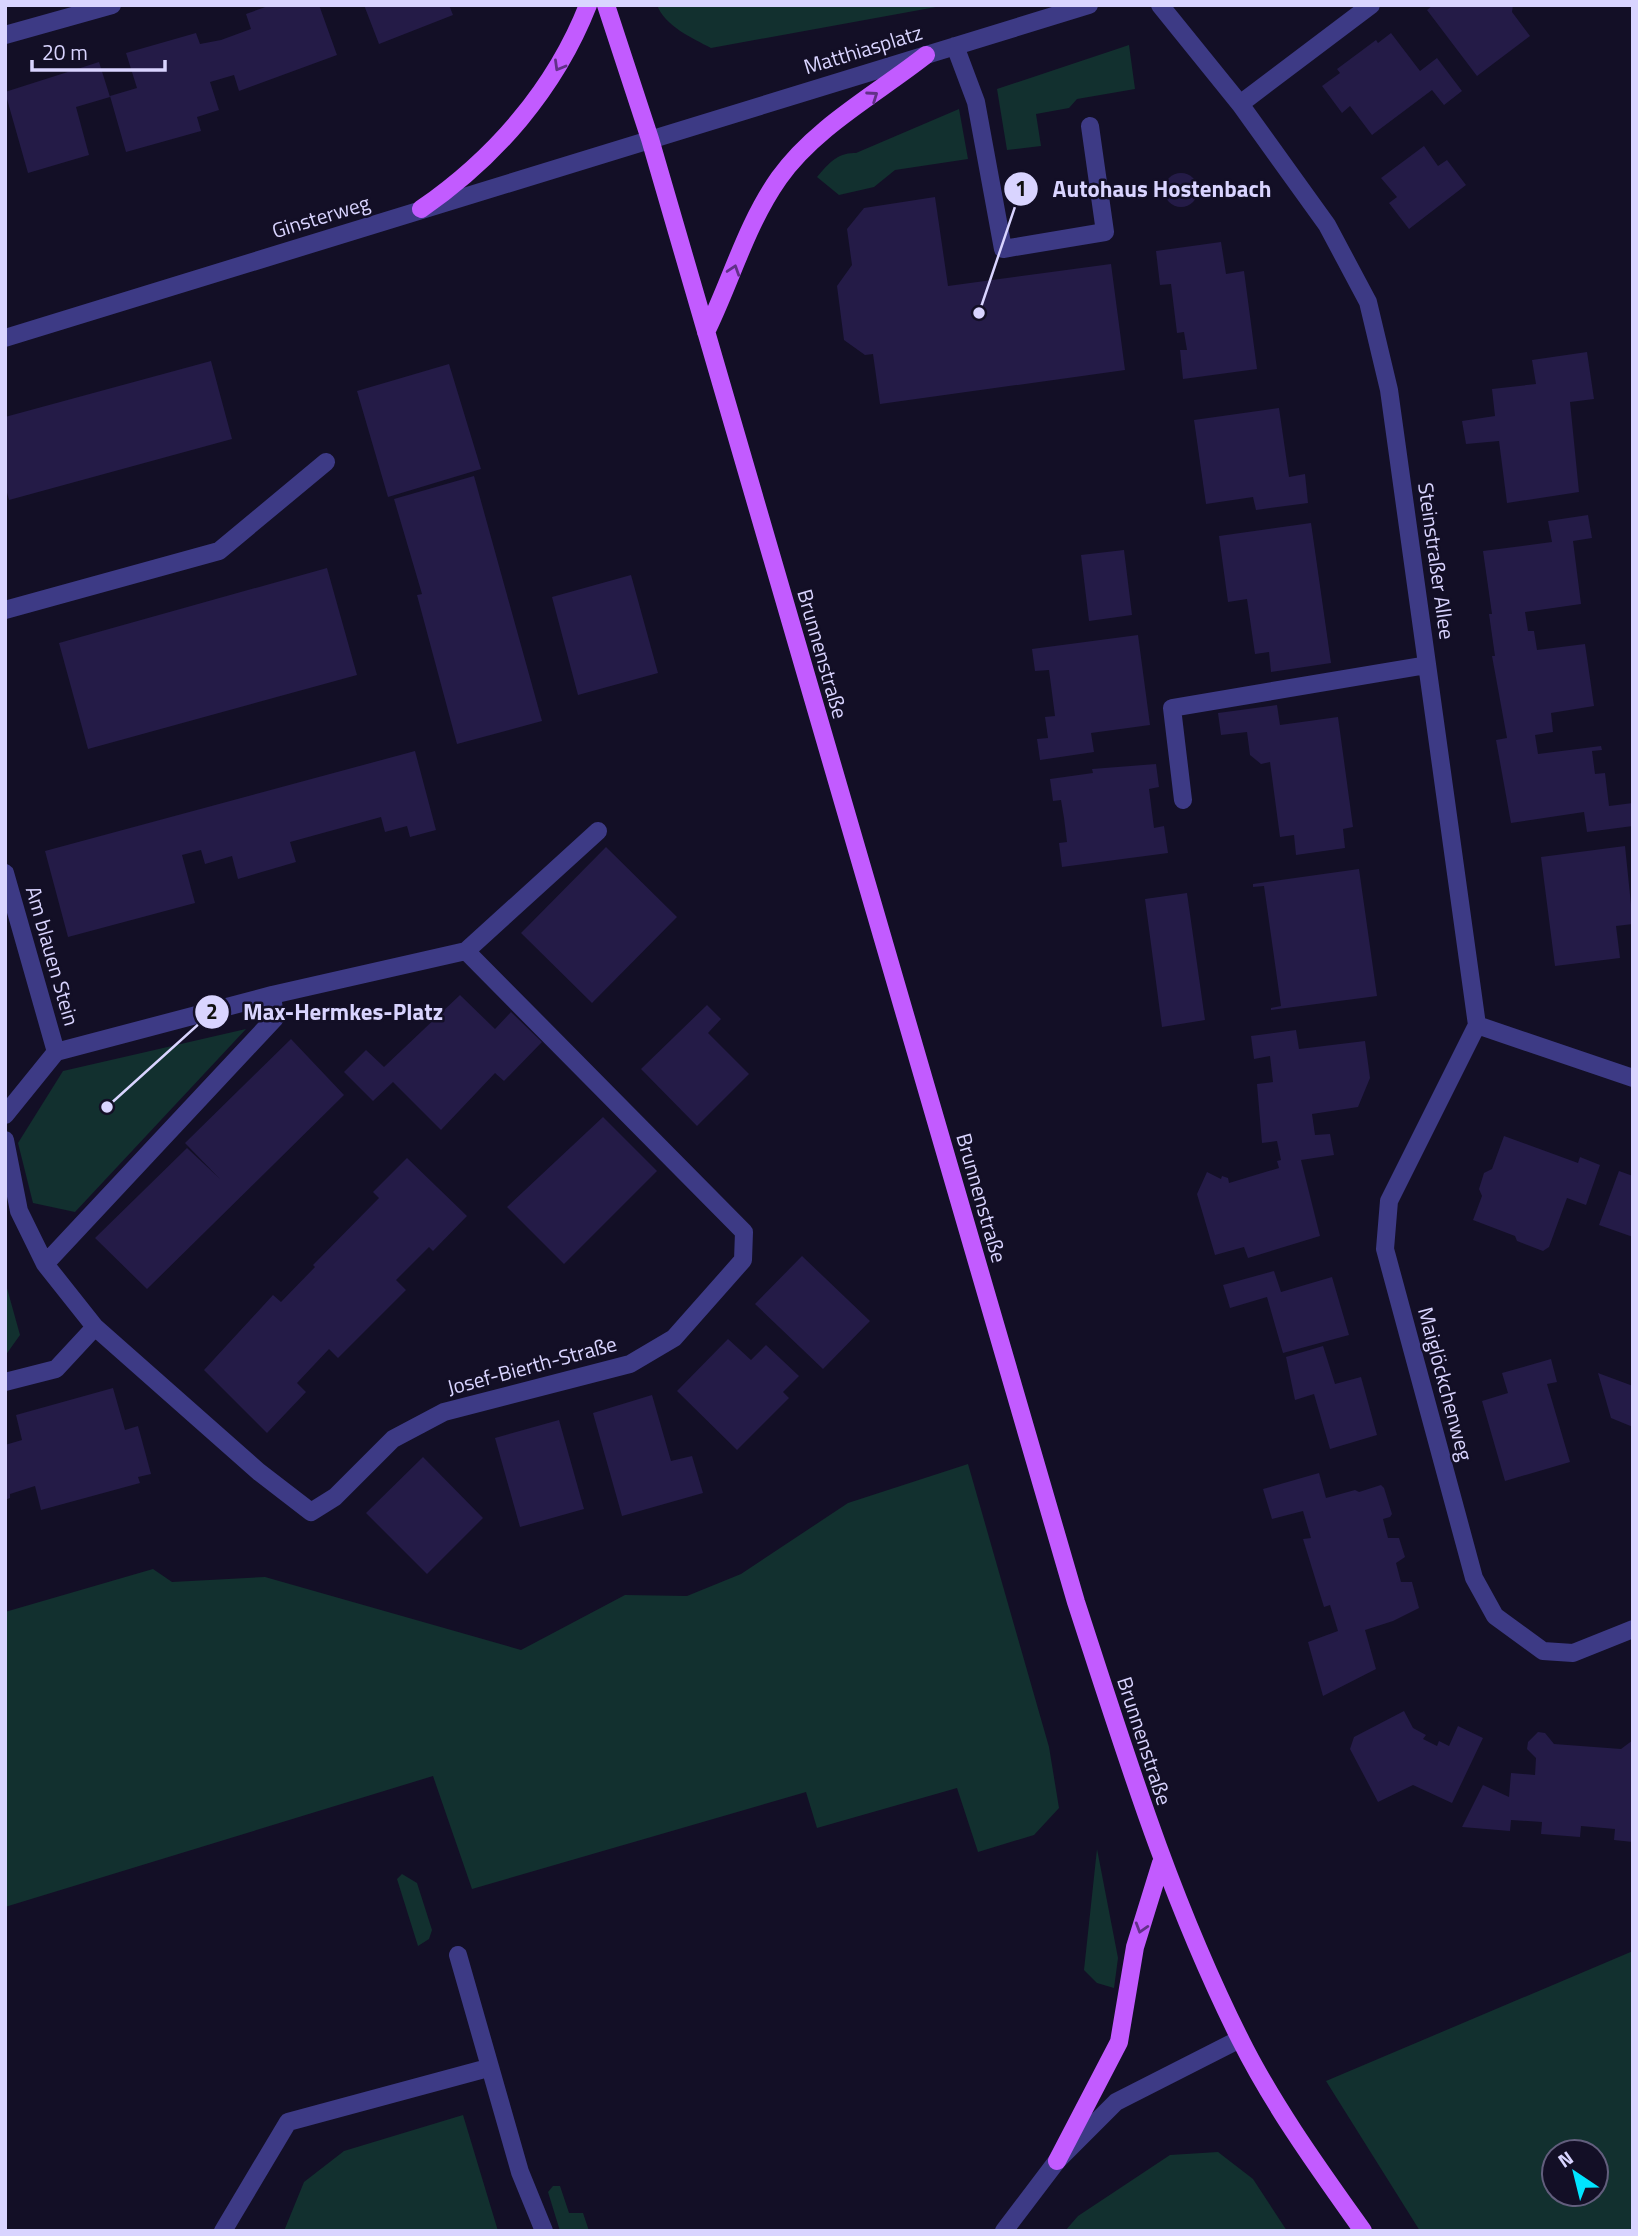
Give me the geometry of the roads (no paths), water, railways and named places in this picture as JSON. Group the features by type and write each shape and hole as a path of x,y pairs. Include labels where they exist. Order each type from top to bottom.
{"main road":[{"path":"421,209 447,192 517,125 547,87 576,38 588,5"},
{"name":"Brunnenstraße","path":"606,5 650,139 1076,1602 1161,1863 1240,2039 1296,2138 1363,2231"},
{"path":"706,332 729,286 742,247 780,176 810,145 926,55"},
{"path":"1057,2161 1119,2042 1135,1947 1161,1863"}],"street":[{"path":"5,35 112,5"},
{"name":"Matthiasplatz","path":"650,139 1090,5"},
{"name":"Steinstraßer Allee","path":"1160,5 1240,104 1326,225 1367,302 1389,390 1477,1025"},
{"path":"1240,104 1371,5"},
{"path":"955,46 976,103 1003,249 1105,232 1090,126"},
{"name":"Ginsterweg","path":"5,338 650,139"},
{"path":"5,610 219,551 326,462"},
{"path":"1183,800 1172,708 1427,666"},
{"path":"5,1115 55,1052 272,995 466,951 598,831"},
{"name":"Am blauen Stein","path":"5,873 55,1052"},
{"name":"Josef-Bierth-Straße","path":"95,1327 259,1472 311,1512 335,1497 393,1439 444,1412 629,1364 674,1338 743,1260 744,1232 466,951"},
{"path":"45,1264 275,1018 272,995"},
{"path":"1477,1025 1633,1078"},
{"name":"Maiglöckchenweg","path":"1477,1025 1389,1201 1385,1250 1474,1578 1495,1616 1543,1651 1573,1653 1633,1629"},
{"path":"5,1140 19,1211 45,1264 95,1327 56,1369 5,1382"},
{"path":"458,1955 488,2068 520,2172 544,2231"},
{"path":"1004,2231 1057,2161 1116,2102 1240,2039"},
{"path":"223,2231 288,2122 488,2068"}],"place":[{"name":"Autohaus Hostenbach","path":"979,313"},
{"name":"Max-Hermkes-Platz","path":"107,1107"}]}
